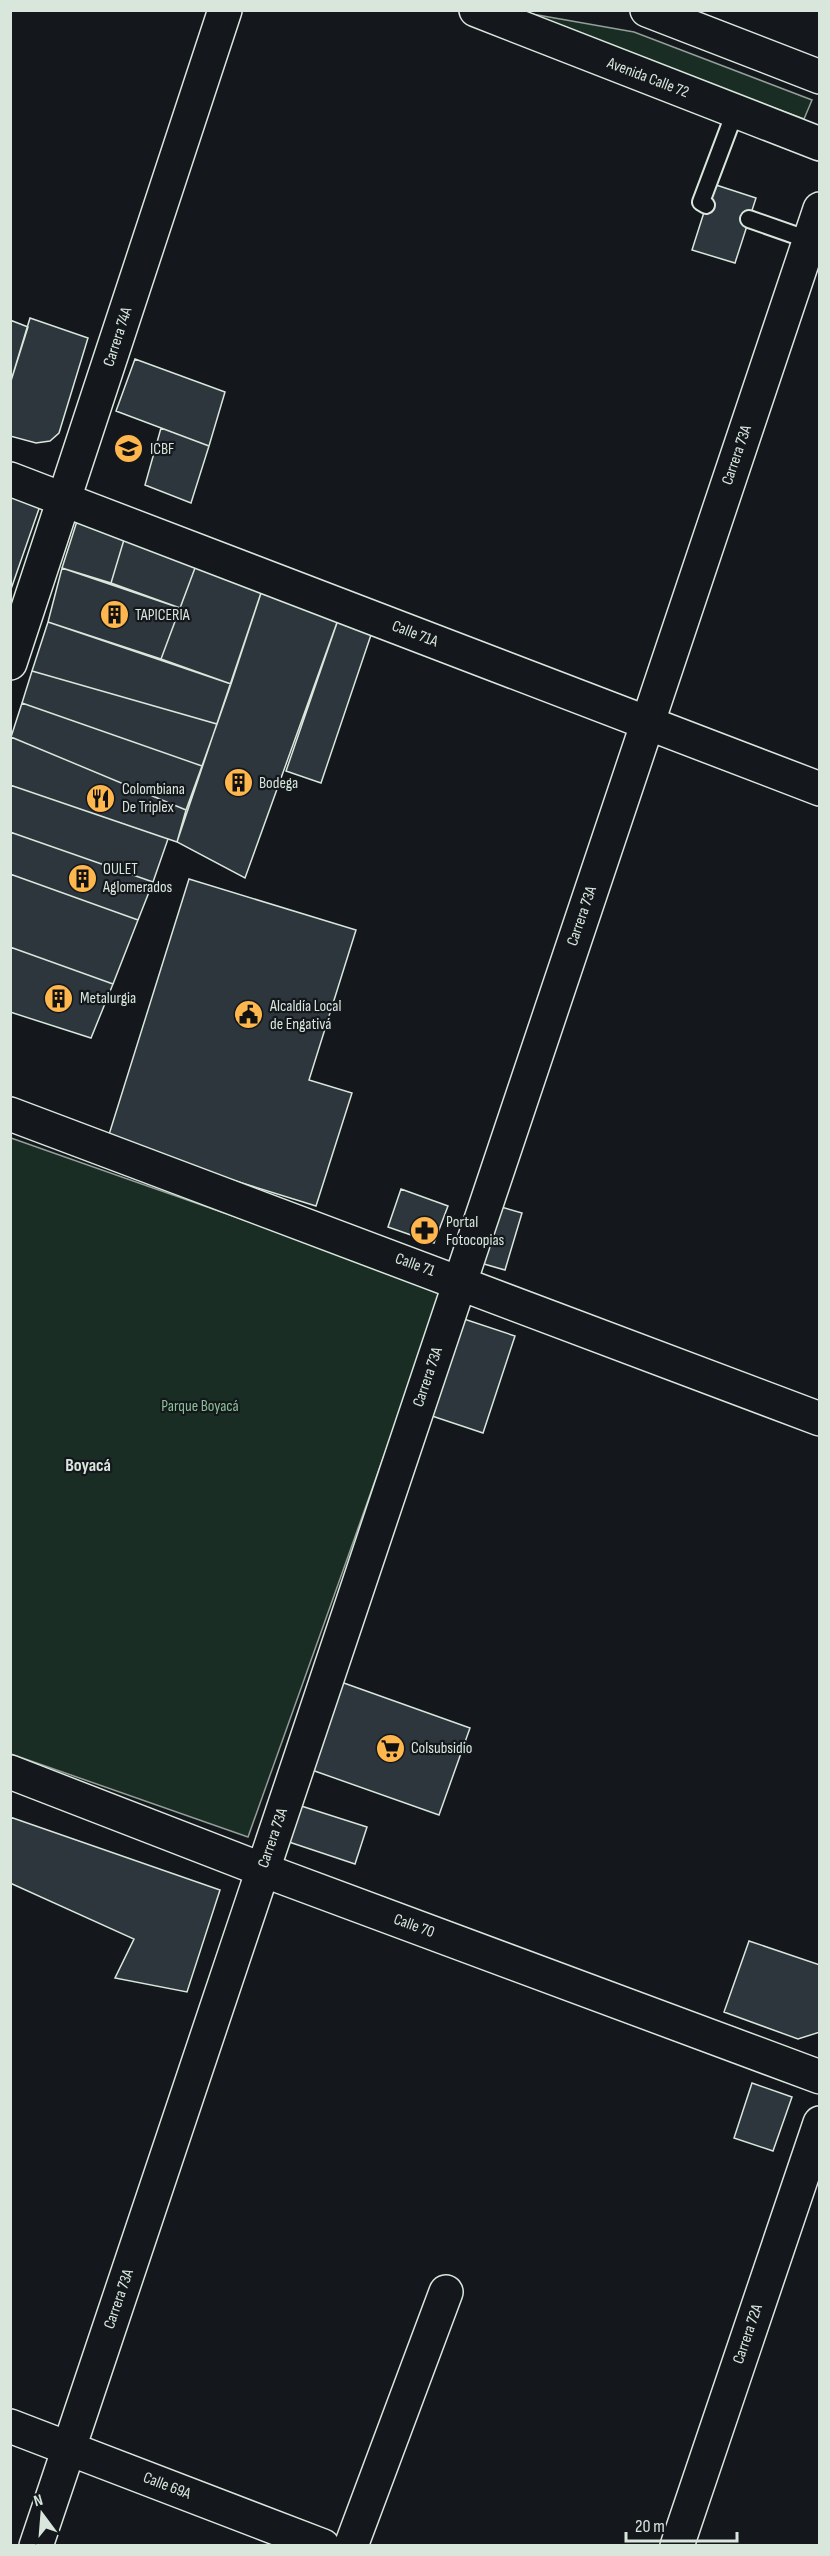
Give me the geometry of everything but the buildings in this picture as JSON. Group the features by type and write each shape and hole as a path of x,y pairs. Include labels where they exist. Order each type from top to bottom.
{"street":[{"name":"Carrera 74A","path":"10,663 225,10"},
{"name":"Avenida Calle 72","path":"476,10 819,144"},
{"path":"647,10 815,72"},
{"name":"Carrera 73A","path":"36,2546 819,209"},
{"name":"Calle 71A","path":"10,479 819,789"},
{"name":"Calle 71","path":"10,1114 819,1419"},
{"name":"Calle 70","path":"10,1772 263,1870 819,2077"},
{"name":"Carrera 72A","path":"677,2546 819,2123"},
{"path":"351,2546 446,2292"},
{"name":"Calle 69A","path":"10,2426 323,2546"}],"lane":[{"path":"706,205 700,202 735,112"},
{"path":"749,219 809,240"}],"green space":[{"path":"515,11 634,32 812,100 804,119"},
{"name":"Parque Boyacá","path":"11,1138 443,1290 248,1837 11,1754"}],"place":[{"name":"ICBF","path":"129,449"},
{"name":"TAPICERIA","path":"114,615"},
{"name":"Bodega","path":"238,783"},
{"name":"Colombiana De Triplex","path":"101,798"},
{"name":"OULET Aglomerados","path":"82,878"},
{"name":"Metalurgia","path":"59,998"},
{"name":"Alcaldía Local de Engativá","path":"249,1015"},
{"name":"Portal Fotocopias","path":"425,1231"},
{"name":"Colsubsidio","path":"390,1748"}],"district":[{"name":"Boyacá","path":"88,1465"}]}
